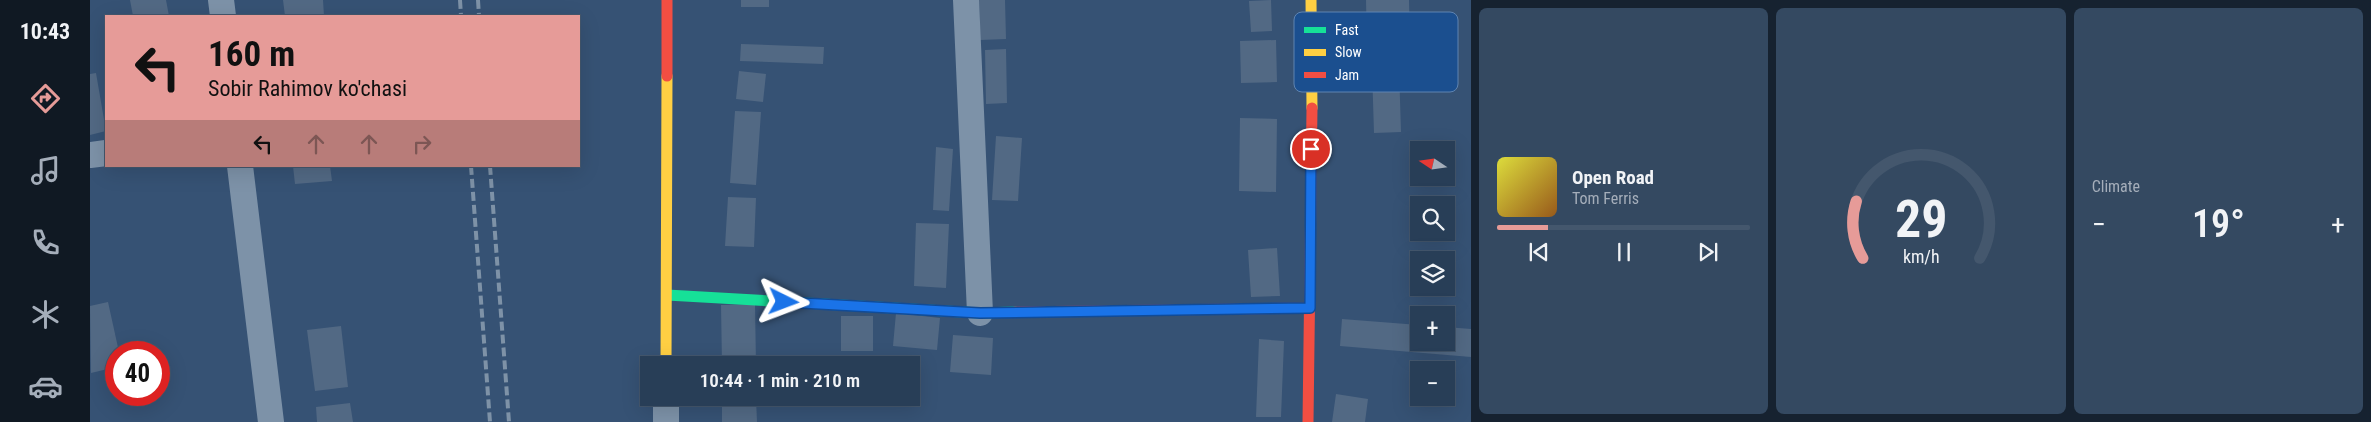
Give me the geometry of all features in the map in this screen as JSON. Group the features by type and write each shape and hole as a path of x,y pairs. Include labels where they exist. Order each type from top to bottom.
{"street":[{"path":"221,0 223,15"},
{"path":"666,356 667,0"},
{"path":"966,0 980,313"},
{"path":"1308,422 1311,92"},
{"path":"90,156 105,153"},
{"path":"240,167 271,422"},
{"path":"667,295 980,313 1310,308"},
{"path":"666,406 666,422"}],"building":[{"path":"130,0 166,0 169,15 133,15"},
{"path":"283,0 323,0 324,15 285,15"},
{"path":"741,0 769,0 769,7 741,7"},
{"path":"979,0 1005,0 1006,39 980,40"},
{"path":"1271,0 1272,31 1251,32 1249,1"},
{"path":"1366,0 1409,0 1409,12 1366,12"},
{"path":"1276,40 1277,82 1241,83 1240,41"},
{"path":"741,44 824,47 823,64 740,61"},
{"path":"1006,49 1007,103 986,104 985,50"},
{"path":"739,71 766,74 763,102 736,99"},
{"path":"96,73 105,131 90,135 90,74"},
{"path":"1373,92 1400,92 1401,132 1374,133"},
{"path":"735,111 761,112 756,185 730,183"},
{"path":"1240,118 1277,119 1276,192 1239,191"},
{"path":"996,136 1022,138 1018,201 992,200"},
{"path":"936,147 953,149 949,211 933,210"},
{"path":"293,167 330,167 332,181 295,184"},
{"path":"728,197 756,198 754,247 725,246"},
{"path":"916,223 949,224 946,288 914,286"},
{"path":"1277,248 1280,296 1251,297 1248,250"},
{"path":"108,302 117,341 105,341 105,370 91,373 90,306"},
{"path":"755,304 756,356 722,356 721,305"},
{"path":"896,313 940,318 937,350 893,346"},
{"path":"841,316 873,316 873,351 841,351"},
{"path":"1342,319 1410,324 1410,351 1455,351 1455,328 1471,329 1471,357 1340,346"},
{"path":"341,326 348,387 315,391 307,330"},
{"path":"953,335 993,338 991,375 950,372"},
{"path":"1259,339 1284,341 1281,417 1256,417"},
{"path":"1336,394 1368,399 1365,422 1332,422"},
{"path":"350,403 353,422 317,422 316,407"},
{"path":"722,406 756,406 757,422 722,422"}],"railway":[{"path":"460,0 461,15"},
{"path":"478,0 479,15"},
{"path":"471,167 490,422"},
{"path":"490,167 509,422"}],"traffic: fast":[{"path":"667,295 980,313 1015,312"}],"traffic: slow":[{"path":"1311,0 1311,12"},
{"path":"666,356 667,76"},
{"path":"1312,92 1312,108"}],"traffic: jam":[{"path":"667,0 667,76"},
{"path":"1308,422 1312,108"},
{"path":"1015,312 1309,308"}],"route":[{"path":"784,302 980,313 1310,308 1311,149"}]}
